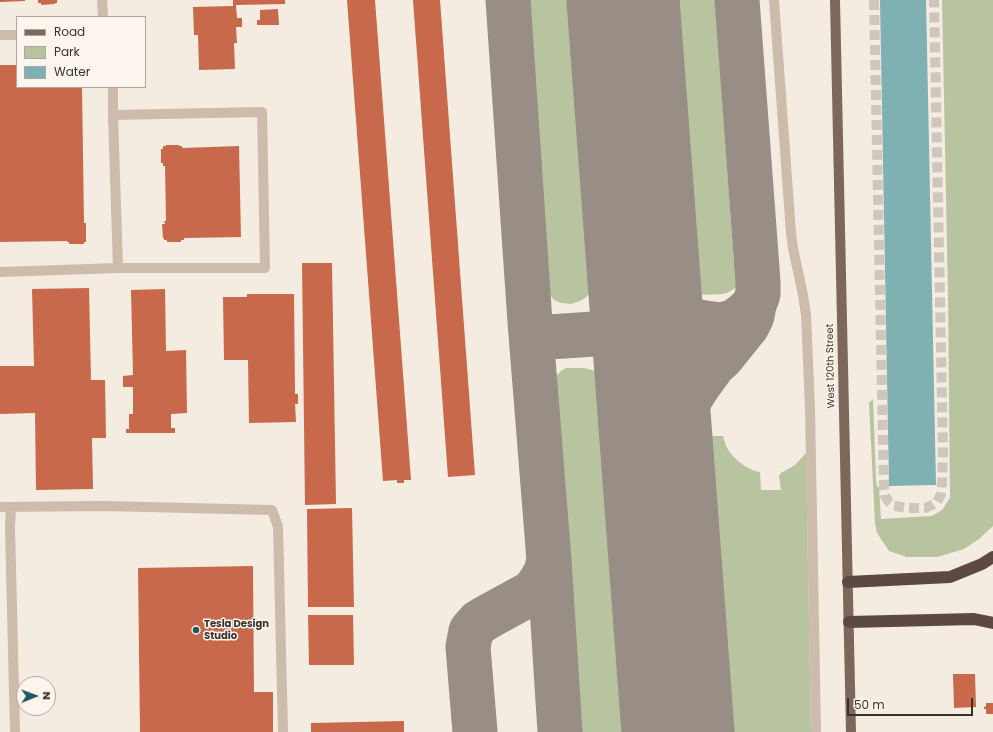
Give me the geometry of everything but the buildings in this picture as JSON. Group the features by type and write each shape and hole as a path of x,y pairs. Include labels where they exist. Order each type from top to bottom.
{"highway":[{"path":"848,582 950,577 982,564 993,557"},
{"path":"849,622 974,619 993,623"}],"main road":[{"name":"West 120th Street","path":"834,0 851,732"}],"lane":[{"path":"102,0 103,16"},
{"path":"774,0 791,233 806,315 810,416 816,732"},
{"path":"0,35 16,35"},
{"path":"113,88 118,268"},
{"path":"0,272 118,268 265,268 262,112 113,115"},
{"path":"0,507 104,506 272,510 278,528 283,732"},
{"path":"11,507 10,527 15,732"}],"green space":[{"path":"523,0 574,0 594,270 593,288 590,293 580,301 571,304 561,303 554,300 545,289"},
{"path":"669,0 715,0 734,264 740,264 741,276 740,283 737,287 727,293 722,294 698,295 691,293 683,287 680,278 679,269 688,268"},
{"path":"942,0 993,0 993,526 979,539 964,549 937,557 907,557 889,551 877,533 875,523 869,403 873,399 876,480 877,487 879,487 881,519 932,516 942,510 950,498 948,295"},
{"path":"566,368 589,369 594,371 602,381 628,732 576,732 553,388 555,377"},
{"path":"703,436 723,436 726,446 738,461 746,467 760,472 761,490 781,490 779,476 781,473 795,465 806,453 811,732 724,732"}],"water":[{"path":"880,0 926,0 936,485 889,486"}],"taxiway":[{"path":"508,0 530,322 549,560 560,732"},
{"path":"530,322 533,328 543,337 609,333 620,329 630,322 640,302 643,265 647,279 656,292 669,307 684,317 699,322 719,325 734,322 754,305 758,294 758,282 737,0"},
{"path":"660,493 662,471 675,427 698,386 714,364 722,357 747,326 752,316 754,305"},
{"path":"609,333 619,334 638,345 651,372"},
{"path":"475,732 468,647 471,631 479,622 534,591 546,572 549,560"}],"runway":[{"path":"623,0 678,732"}],"tunnel":[{"path":"874,0 884,488 885,496 889,502 894,506 909,508 925,508 937,502 941,494 942,482 943,452 934,0"}],"place":[{"name":"Tesla Design Studio","path":"196,630"}]}
